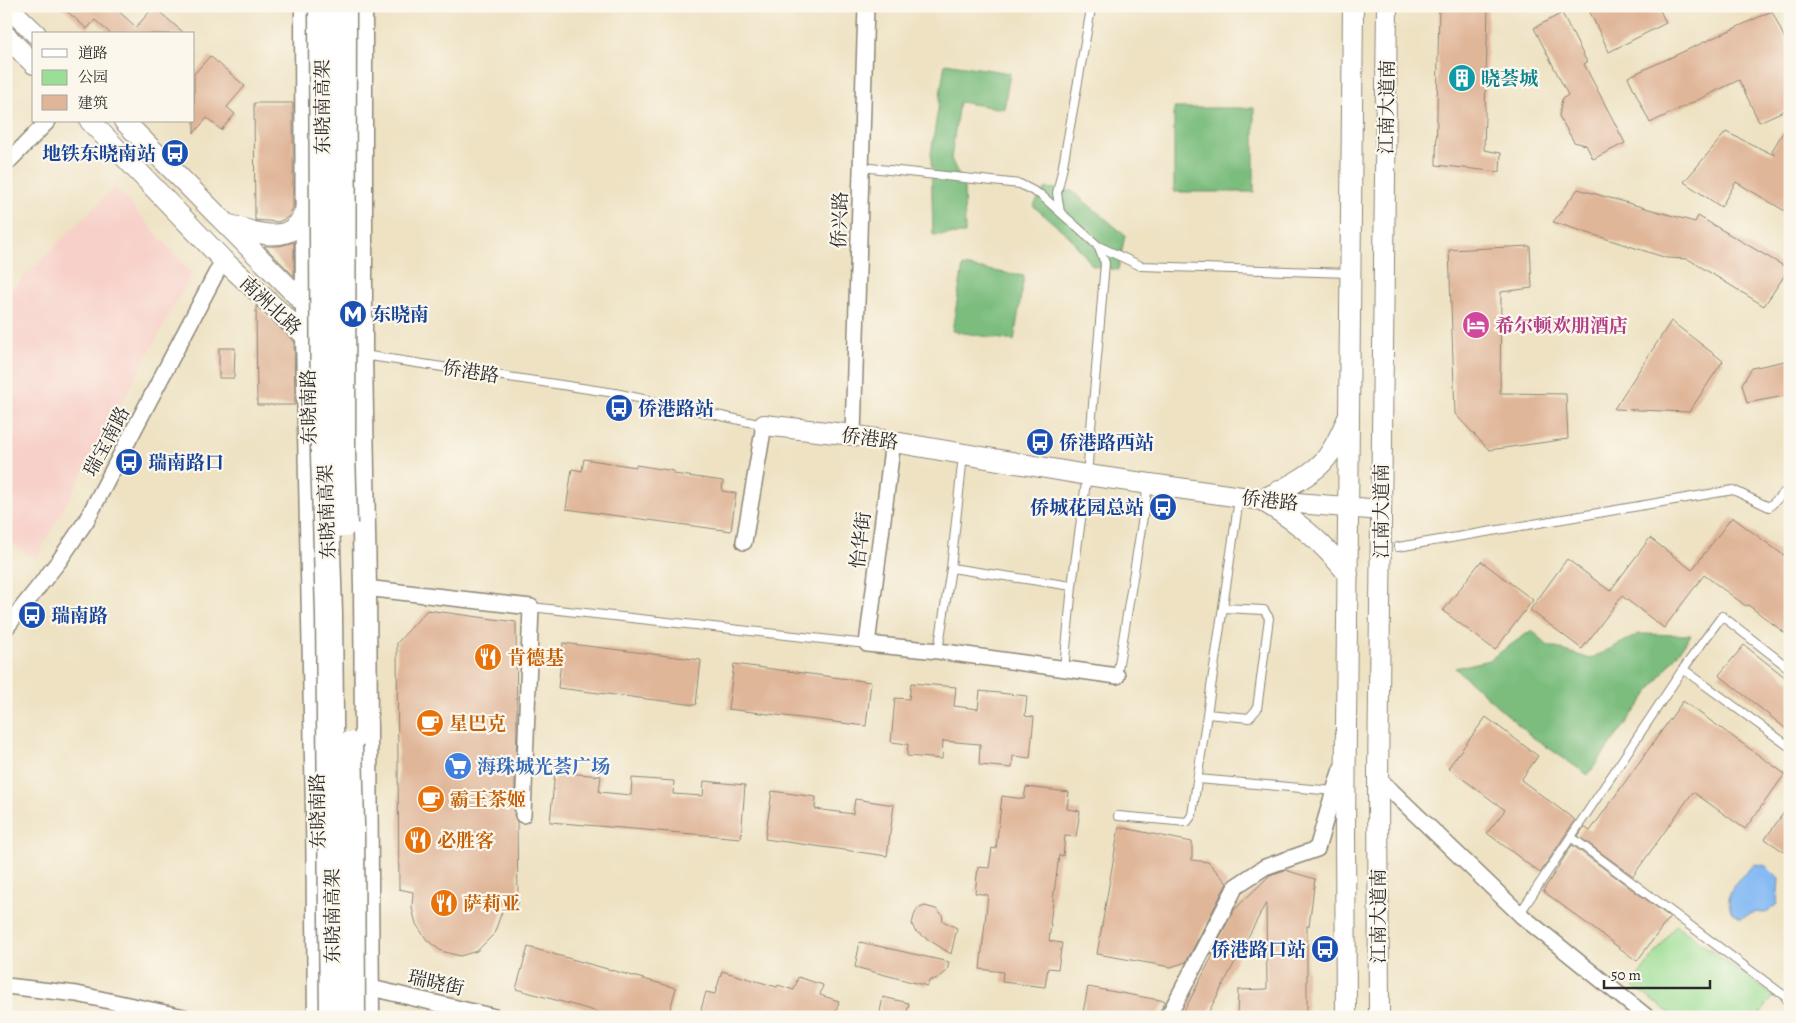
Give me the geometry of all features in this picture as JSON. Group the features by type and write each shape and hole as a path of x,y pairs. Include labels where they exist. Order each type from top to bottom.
{"highway":[{"name":"东晓南高架","path":"322,6 324,456 329,613 333,1017"},
{"name":"东晓南高架","path":"343,6 342,450 351,824 352,1017"}],"main road":[{"path":"7,6 34,32"},
{"name":"东晓南路","path":"306,6 306,338 317,827 319,1017"},
{"path":"361,6 361,355 366,588 368,1017"},
{"name":"江南大道南","path":"1346,1017 1346,756 1353,6"},
{"name":"江南大道南","path":"1379,1017 1378,778 1387,6"},
{"path":"6,36 32,62"},
{"name":"南洲北路","path":"91,122 223,260 306,338 361,355"},
{"name":"南洲北路","path":"125,122 333,332 361,355"},
{"path":"306,176 328,184 360,180"},
{"path":"227,224 255,232 284,233 294,228 306,208"},
{"path":"244,280 262,259"},
{"path":"1348,574 1312,534 1262,500 1304,477 1320,465 1330,452 1350,415"},
{"name":"侨港路","path":"764,425 893,441 1087,475 1239,497 1381,510"}],"street":[{"name":"侨兴路","path":"853,435 866,6"},
{"path":"6,164 47,122"},
{"name":"瑞宝南路","path":"6,628 60,561 86,521 223,260"},
{"path":"744,542 764,425"},
{"name":"怡华街","path":"867,644 893,441"},
{"path":"366,588 531,607 523,815"},
{"path":"867,644 1117,676"},
{"path":"1168,1017 1236,886 1266,867 1317,849 1346,756"},
{"path":"1378,778 1520,913 1647,1017"},
{"path":"6,986 77,994 184,1017"},
{"name":"瑞晓街","path":"368,986 495,1017"}],"lane":[{"path":"1060,212 1057,193 1091,9"},
{"path":"861,167 1020,184 1041,195 1098,246 1141,266 1351,274"},
{"path":"1064,669 1072,586 1087,475 1105,263 1098,246"},
{"name":"侨港路","path":"361,355 392,358 615,393 764,425"},
{"path":"938,652 952,568 964,453"},
{"path":"1117,676 1148,483"},
{"path":"1398,547 1733,490 1768,506 1790,487"},
{"path":"1118,816 1187,822 1192,815 1239,497"},
{"path":"952,568 1072,586"},
{"path":"531,607 867,644"},
{"path":"1207,714 1249,718 1257,709 1269,618 1264,610 1223,608"},
{"path":"1520,913 1683,669 1722,616 1790,669"},
{"path":"1683,669 1789,746"},
{"path":"1198,779 1334,791"},
{"path":"1571,837 1788,995 1790,1009"}],"shaded area":[{"path":"115,187 192,274 36,559 6,540 6,294"}],"green space":[{"path":"945,63 1010,73 1004,109 959,102 951,159 964,186 965,234 933,235 931,154"},
{"path":"1174,108 1254,108 1254,192 1174,192"},
{"path":"1046,188 1072,191 1125,235 1118,270 1093,266 1069,236 1033,206"},
{"path":"963,266 1024,276 1014,341 952,331"},
{"path":"1532,630 1547,645 1590,659 1639,634 1691,635 1588,775 1531,736 1455,668 1489,660"},
{"path":"1676,925 1774,996 1758,1017 1675,1017 1632,985"}],"water":[{"path":"1755,864 1766,866 1779,879 1777,904 1765,913 1754,912 1741,918 1732,913 1729,898 1738,880"}],"building":[{"path":"61,6 113,6 136,27 154,7 183,32 109,32 95,20 87,29"},
{"name":"晓荟城","path":"1439,6 1488,6 1484,150 1501,153 1500,172 1436,165"},
{"path":"1587,6 1658,6 1666,23 1609,52"},
{"path":"1772,11 1790,50 1790,108 1759,122 1739,80 1650,123 1628,77"},
{"path":"1562,13 1587,62 1584,64 1625,143 1593,159 1586,145 1574,142 1559,116 1562,99 1568,95 1534,28"},
{"path":"210,56 245,86 227,107 235,114 221,130 207,118 194,133 195,73"},
{"path":"254,103 293,103 293,208 287,218 278,222 255,220"},
{"path":"1790,120 1790,214 1736,182 1721,207 1684,182 1726,132 1774,155 1772,151"},
{"path":"1578,189 1695,222 1698,216 1789,269 1764,306 1688,259 1667,258 1553,222"},
{"path":"294,242 294,276 264,246 280,246"},
{"path":"1530,246 1532,288 1501,292 1500,393 1566,394 1568,439 1489,450 1455,414 1449,250"},
{"path":"256,306 294,341 295,405 257,405"},
{"path":"1671,321 1723,361 1689,412 1614,409"},
{"path":"219,348 235,348 234,378 219,378"},
{"path":"1790,360 1790,395 1747,403 1742,384 1752,368"},
{"path":"584,459 674,471 674,474 723,481 722,491 736,493 731,531 566,509 572,469 582,471"},
{"path":"1732,517 1790,560 1790,637 1704,575 1664,628 1622,596 1582,649 1530,610 1567,559 1610,591 1650,538 1692,570"},
{"path":"1481,561 1533,600 1495,650 1443,611"},
{"name":"海珠城光荟广场","path":"427,610 516,622 517,729 514,815 517,822 518,904 504,906 494,934 477,951 460,956 441,951 427,940 416,924 412,908 413,892 399,889 397,643"},
{"path":"563,643 701,660 696,705 558,688"},
{"path":"1744,645 1790,681 1790,732 1719,675"},
{"path":"734,664 871,682 866,726 728,709"},
{"path":"911,683 956,687 954,706 978,709 980,691 1027,696 1025,716 1034,717 1030,758 1013,756 1012,768 979,765 980,744 943,741 942,759 907,756 908,744 891,742 895,698 909,699"},
{"path":"1683,701 1785,774 1745,829 1693,792 1633,876 1578,836 1584,827 1590,831"},
{"path":"1486,717 1538,756 1521,780 1575,820 1540,873 1487,833 1505,810 1448,768"},
{"path":"555,772 601,776 599,792 631,795 632,778 674,781 673,794 703,796 704,781 745,785 741,838 550,822"},
{"path":"1026,787 1069,792 1067,809 1080,811 1076,837 1065,836 1063,856 1059,855 1049,941 1062,943 1058,969 1048,968 1045,987 1002,982 1003,972 980,969 988,895 975,893 978,867 989,868 992,848 996,849 1002,796 1024,799"},
{"path":"772,791 816,797 815,809 853,814 855,799 894,805 887,856 765,839"},
{"path":"1790,804 1790,856 1765,839"},
{"path":"1119,827 1192,842 1192,860 1208,862 1227,883 1186,962 1171,967 1097,954"},
{"path":"1572,845 1670,917 1637,961 1543,891"},
{"path":"1285,870 1315,879 1309,926 1307,926 1307,1017 1237,1017 1238,990 1267,989 1266,903 1206,1017 1181,1017 1234,910 1270,875"},
{"path":"925,906 936,909 942,914 943,921 957,928 951,954 915,931 912,924 914,916 917,909"},
{"path":"860,942 949,962 947,971 940,977 929,981 927,986 855,967"},
{"path":"528,947 676,988 668,1017 616,1017 516,989"},
{"path":"722,971 794,990 798,977 823,985 820,995 839,1001 835,1017 699,1017 706,992 715,994"},
{"path":"1088,987 1165,1001 1157,1017 1082,1017"},
{"path":"883,997 909,1003 906,1017 879,1017"}],"place":[{"name":"晓荟城","path":"1462,78"},
{"name":"地铁东晓南站","path":"175,153"},
{"name":"东晓南","path":"353,314"},
{"name":"希尔顿欢朋酒店","path":"1476,325"},
{"name":"侨港路站","path":"619,408"},
{"name":"侨港路西站","path":"1040,442"},
{"name":"瑞南路口","path":"129,462"},
{"name":"侨城花园总站","path":"1163,507"},
{"name":"瑞南路","path":"32,615"},
{"name":"肯德基","path":"488,657"},
{"name":"星巴克","path":"430,723"},
{"name":"海珠城光荟广场","path":"458,766"},
{"name":"霸王茶姬","path":"431,799"},
{"name":"必胜客","path":"418,840"},
{"name":"萨莉亚","path":"444,903"},
{"name":"侨港路口站","path":"1325,949"}]}
